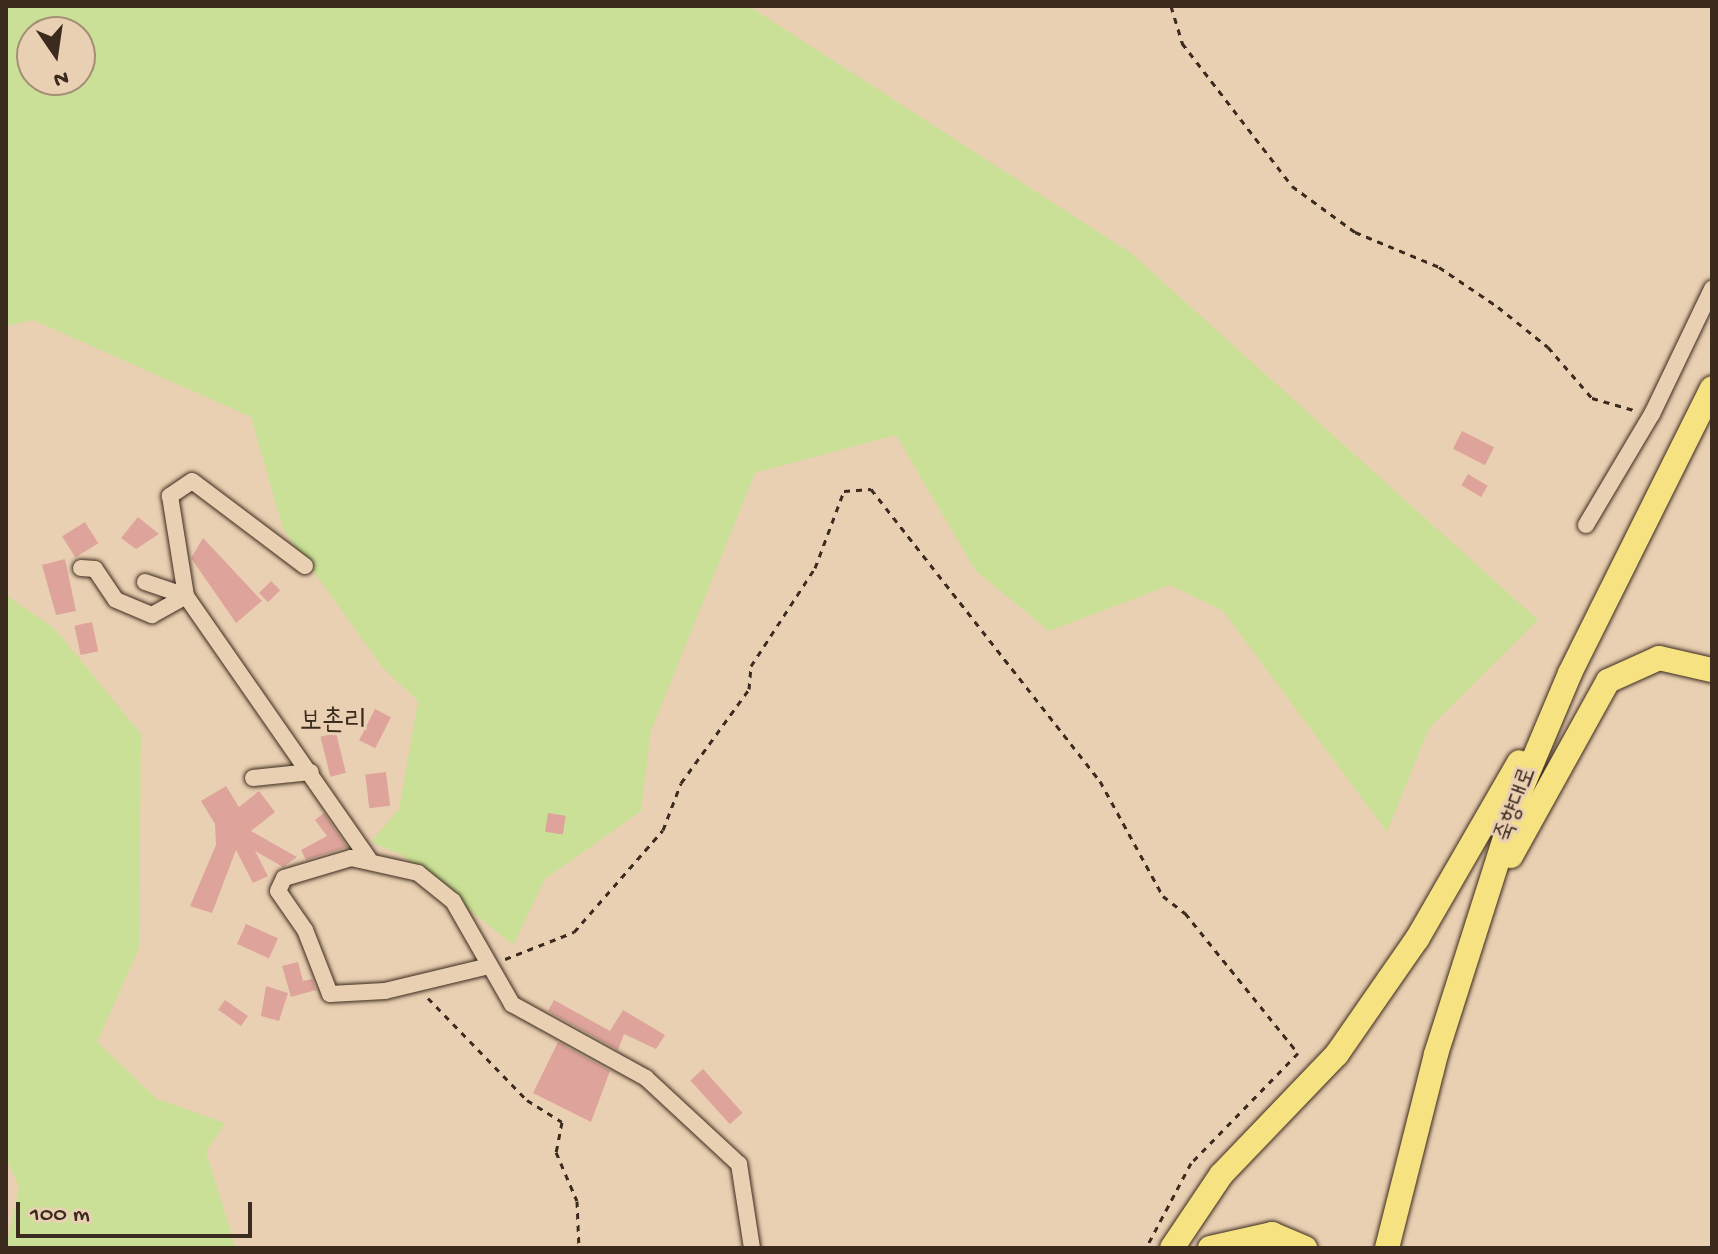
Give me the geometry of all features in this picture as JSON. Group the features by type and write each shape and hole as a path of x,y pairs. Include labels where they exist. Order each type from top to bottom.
{"main road":[{"name":"죽향대로","path":"1387,1248 1475,926 1570,673 1712,388"},
{"path":"1475,926 1608,681 1659,658 1712,670"},
{"path":"1172,1248 1221,1175 1337,1054 1417,939 1570,673"},
{"path":"1210,1248 1272,1234 1305,1248"}],"street":[{"path":"1586,525 1652,414 1712,289"},
{"path":"305,566 192,481 170,496 186,596 369,859"},
{"path":"81,568 95,569 116,600 152,615 186,596"},
{"path":"145,582 186,596"},
{"path":"253,778 311,772"},
{"path":"485,967 414,984 330,994 305,930 278,891 284,878 316,866 369,859 418,873 453,901 485,967 512,1004 646,1078 739,1164 752,1248"}],"path":[{"path":"1171,6 1182,43 1292,186 1355,232 1439,267 1498,307 1548,347 1592,398 1652,414"},
{"path":"485,967 574,932 663,830 681,783 749,689 751,666 815,568 844,491 871,489 1100,781 1163,896 1185,913 1298,1053 1191,1163 1146,1248"},
{"path":"414,984 527,1100 562,1122 556,1152 577,1201 579,1248"}],"green space":[{"path":"6,6 749,6 1131,253 1538,620 1429,728 1387,832 1223,611 1170,585 1049,631 975,570 896,435 755,473 651,731 641,811 545,879 513,945 402,855 371,842 399,809 418,701 383,668 283,529 251,417 33,320 6,326"},
{"path":"6,595 55,629 141,734 139,948 97,1042 157,1099 225,1123 206,1152 236,1248 6,1248 19,1187 6,1158"}],"building":[{"path":"1462,431 1494,447 1485,465 1453,449"},
{"path":"1468,474 1488,486 1481,497 1461,485"},
{"path":"138,517 159,534 136,549 121,538"},
{"path":"85,522 98,543 75,558 62,536"},
{"path":"203,538 262,601 236,623 191,558"},
{"path":"65,559 76,611 56,615 42,565"},
{"path":"271,581 280,590 268,602 259,593"},
{"path":"92,622 98,651 81,655 74,626"},
{"path":"375,709 391,717 375,748 359,740"},
{"path":"336,733 346,773 330,777 320,737"},
{"path":"386,772 390,806 369,808 365,775"},
{"path":"226,786 239,807 259,791 275,812 251,831 297,857 283,867 255,851 268,876 253,883 236,850 212,913 190,906 216,845 215,824 201,801"},
{"path":"324,813 347,847 306,860 301,850 327,836 315,820"},
{"path":"548,813 566,816 563,835 545,832"},
{"path":"246,924 278,938 269,958 237,944"},
{"path":"298,962 303,981 312,979 316,990 291,997 282,966"},
{"path":"266,986 288,993 279,1021 261,1016"},
{"path":"225,1000 248,1016 241,1026 218,1010"},
{"path":"554,1000 610,1031 623,1010 665,1035 656,1049 624,1034 618,1050 548,1011"},
{"path":"558,1042 610,1071 591,1122 533,1093"},
{"path":"703,1069 742,1113 730,1124 690,1080"}],"district":[{"name":"보촌리","path":"333,723"}]}
